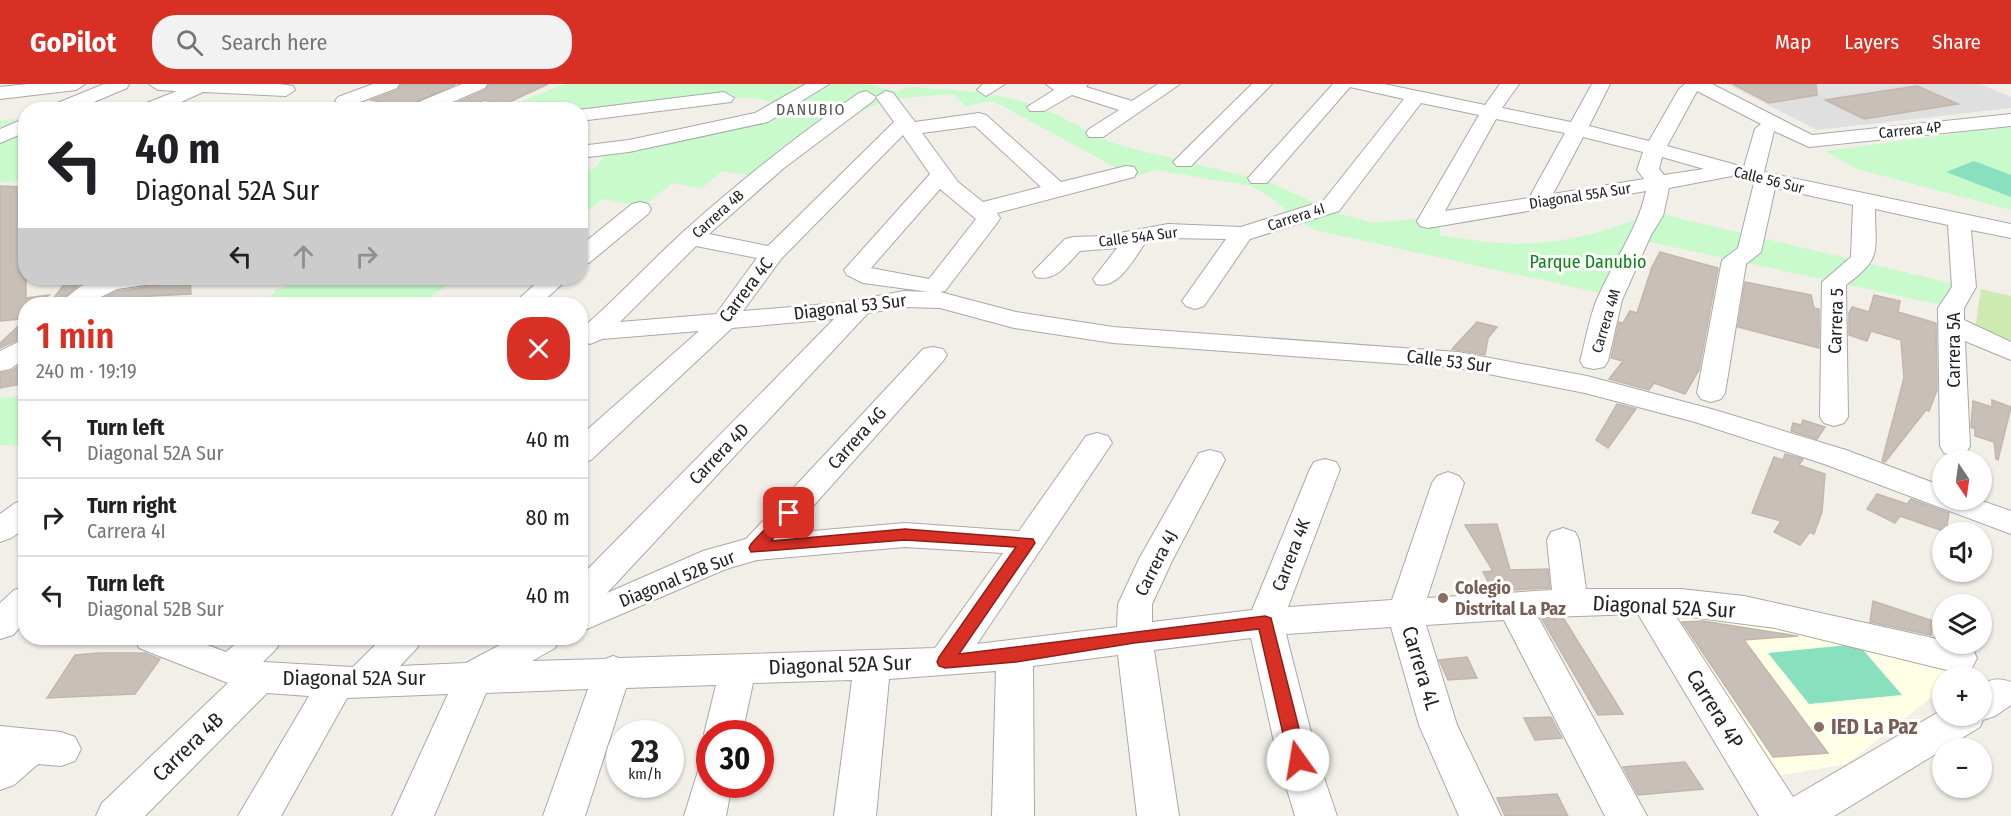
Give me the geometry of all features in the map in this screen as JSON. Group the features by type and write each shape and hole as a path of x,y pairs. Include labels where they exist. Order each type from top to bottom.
{"street":[{"path":"0,93 70,84"},
{"path":"76,102 120,84"},
{"path":"158,84 203,87 294,87"},
{"path":"345,101 390,84"},
{"path":"435,102 478,84"},
{"path":"589,152 761,118 820,84"},
{"path":"1096,134 1171,84"},
{"path":"1184,162 1263,84"},
{"path":"1259,178 1343,84"},
{"name":"Calle 56 Sur","path":"1357,84 1422,91"},
{"name":"Calle 56 Sur","path":"1385,84 1655,148 1750,176 2011,231"},
{"path":"1492,110 1510,84"},
{"path":"1537,203 1601,84"},
{"path":"1037,107 1069,85 1134,108"},
{"path":"628,109 632,102 646,95 654,86"},
{"name":"Carrera 4P","path":"1693,86 1809,141 2011,120"},
{"name":"Carrera 4M","path":"1594,361 1609,300 1639,235 1652,216 1659,183 1648,170 1655,148 1693,86"},
{"path":"166,102 203,87"},
{"path":"254,102 294,87"},
{"name":"Carrera 4I","path":"1242,234 1328,209 1422,91"},
{"path":"797,96 884,94 908,125 940,175 950,187 985,216"},
{"name":"Carrera 4B","path":"588,333 787,155 884,94"},
{"path":"588,113 724,98"},
{"name":"Diagonal 55A Sur","path":"1492,110 1428,221 1659,183 1750,176"},
{"path":"908,125 979,118 1057,190"},
{"path":"0,121 18,119"},
{"name":"Carrera 4C","path":"588,446 726,319 738,298 773,254 908,125"},
{"path":"0,137 18,128"},
{"path":"1710,393 1734,260 1749,252 1750,176 1765,129"},
{"path":"940,175 856,270 872,278 938,293 985,216 1057,190 1125,172"},
{"name":"Carrera 5","path":"1834,417 1834,282 1860,264 1863,257 1864,201"},
{"path":"588,251 640,209"},
{"name":"Carrera 5A","path":"1955,446 1951,308 1964,287 1959,221"},
{"name":"Calle 54A Sur","path":"1045,272 1073,244 1104,243 1140,235 1194,231 1242,234"},
{"path":"1195,301 1242,234"},
{"path":"1105,279 1140,235"},
{"path":"692,238 773,254"},
{"path":"80,297 109,285"},
{"path":"534,297 548,285"},
{"name":"Diagonal 53 Sur","path":"588,336 726,319 858,309 889,300 938,293"},
{"name":"Calle 53 Sur","path":"938,293 1014,320 1113,335 1415,356 1487,364 1587,385 1705,416 1836,457 1932,494"},
{"name":"Carrera 4D","path":"588,591 858,309"},
{"path":"1952,324 2011,352"},
{"path":"0,363 18,351"},
{"name":"Carrera 4G","path":"757,548 933,355"},
{"path":"945,662 1097,443"},
{"name":"Carrera 4J","path":"1158,816 1134,637 1135,603 1156,559 1210,460"},
{"name":"Carrera 4K","path":"1265,622 1325,469"},
{"name":"Carrera 4L","path":"1448,483 1405,614 1438,725 1480,816"},
{"name":"Calle 53 Sur","path":"1975,510 2011,523"},
{"path":"0,530 18,517"},
{"name":"Diagonal 52B Sur","path":"588,616 715,560 757,548 905,535 1028,543"},
{"path":"1563,540 1571,603"},
{"name":"Diagonal 52A Sur","path":"170,645 246,674 349,682 613,671 945,662 1016,656 1134,637 1265,622 1571,603 1649,603 1712,605 1777,616 1959,658"},
{"name":"Carrera 4P","path":"1649,603 1782,816"},
{"path":"1514,606 1626,816"},
{"path":"0,625 18,607"},
{"path":"1265,622 1298,760 1316,816"},
{"path":"0,635 18,634"},
{"name":"Carrera 4B","path":"117,816 246,674 260,645"},
{"path":"259,816 349,682 395,645"},
{"path":"413,816 474,677 530,645"},
{"path":"1013,816 1016,656"},
{"path":"855,816 872,664"},
{"path":"726,720 738,668"},
{"path":"564,816 613,671"},
{"path":"1798,816 1949,726"},
{"path":"0,773 31,746"},
{"path":"705,816 709,798"}],"shaded area":[{"path":"1727,84 1981,84 2011,97 2011,108 1817,130"},
{"path":"1799,84 1911,84 1828,98"},
{"name":"IED La Paz","path":"1744,616 1955,666 1932,666 1932,697 1847,764 1777,776 1672,620"}],"green space":[{"name":"Parque Danubio","path":"565,84 869,84 898,92 915,87 977,92 1032,105 1122,146 1266,181 1340,214 1373,223 1421,218 1440,227 1440,235 1485,242 1519,244 1578,237 1636,220 1653,212 1959,285 1947,306 1631,238 1605,294 1315,230 1295,219 1271,197 1251,186 1156,170 1133,177 1001,105 989,101 966,107 953,94 891,99 854,114 758,177 722,171 701,189 673,183 642,207 603,199 588,211 588,173 598,165 605,153 754,124 782,105 757,98 724,98 588,114 588,102 520,102"},
{"path":"18,119 18,181 0,183 0,131 8,126 0,127 0,121"},
{"path":"2011,126 2011,210 1857,169 1825,151"},
{"path":"1974,161 2011,175 2011,197 1946,172"},
{"path":"289,285 447,285 430,297 271,297 275,290"},
{"path":"1981,289 2011,296 2011,346 1975,329"},
{"path":"18,396 18,446 0,445 0,398"},
{"path":"1858,644 1902,695 1809,704 1768,653"}],"building":[{"path":"401,84 456,84 417,102 371,100 398,90"},
{"path":"489,84 548,84 509,102 484,100 458,102 486,90"},
{"path":"1733,84 1816,84 1817,95 1769,103"},
{"path":"1917,86 1958,104 1864,119 1825,100"},
{"path":"0,186 18,187 18,285 26,285 26,297 18,297 18,319 0,321"},
{"path":"1660,252 1718,268 1699,370 1685,394 1654,383 1649,390 1609,379 1623,361 1611,358 1619,322 1623,323 1630,311 1637,313 1652,267"},
{"path":"1745,282 1811,295 1814,308 1819,309 1819,348 1738,327"},
{"path":"64,285 79,285 64,297 54,297"},
{"path":"160,285 190,285 191,294 106,297 118,291"},
{"path":"1874,295 1900,301 1898,312 1936,323 1937,390 1929,411 1926,410 1885,462 1882,461 1904,378 1901,340 1871,331 1867,341 1849,335 1849,313 1852,307 1869,312"},
{"path":"1477,322 1497,327 1488,338 1485,355 1452,349"},
{"path":"18,326 18,340 0,348 0,343"},
{"path":"18,366 18,385 0,388 0,373 11,371"},
{"path":"1992,400 2011,407 1998,460 1994,442 1975,436 1975,429 1971,427 1973,401 1992,407"},
{"path":"1617,404 1636,409 1608,448 1596,440"},
{"path":"1803,420 1825,427 1817,439 1791,431 1793,423 1801,425"},
{"path":"1785,454 1803,459 1799,465 1825,474 1822,512 1814,534 1810,532 1800,545 1774,532 1781,521 1752,513 1774,457 1783,460"},
{"path":"1877,494 1907,504 1911,499 1932,507 1932,510 1949,513 1948,522 1932,522 1932,527 1900,516 1895,523 1867,509"},
{"path":"1497,524 1510,570 1548,569 1550,588 1493,591 1483,572 1493,571 1465,525"},
{"path":"1873,601 1932,621 1931,635 1870,622"},
{"path":"1542,619 1564,619 1623,714 1598,715"},
{"path":"1703,621 1798,636 1744,640 1828,753 1773,757 1682,622"},
{"path":"145,653 160,659 135,694 47,698 75,655"},
{"path":"1467,657 1477,678 1448,680 1439,660"},
{"path":"1551,717 1562,738 1535,740 1524,718"},
{"path":"1685,762 1703,789 1638,795 1623,767"},
{"path":"1557,794 1568,816 1505,816 1497,798"}],"place":[{"name":"Colegio Distrital La Paz","path":"1443,598"},
{"name":"IED La Paz","path":"1819,727"}],"district":[{"name":"DANUBIO","path":"811,109"}],"route":[{"path":"789,513 757,548 825,540 905,535 969,537 1028,543 945,662 1016,656 1134,637 1265,622 1298,760"}]}
